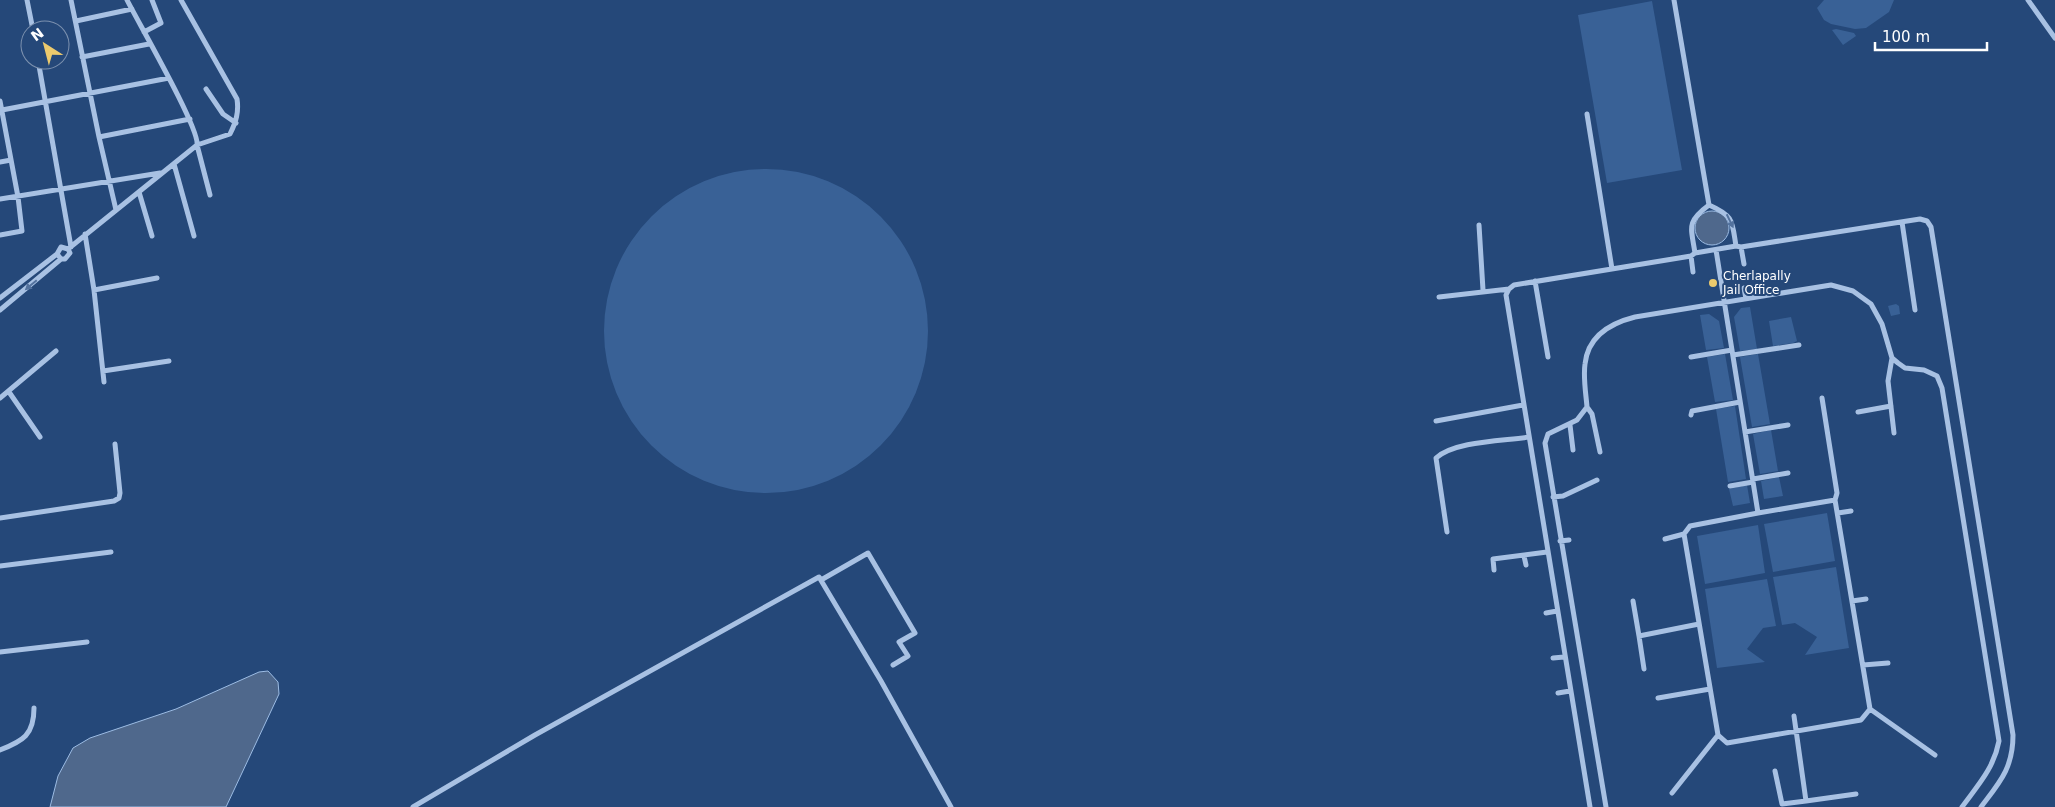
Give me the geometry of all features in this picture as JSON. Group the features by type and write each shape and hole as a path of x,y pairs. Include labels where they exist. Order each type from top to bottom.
{"street":[{"path":"27,0 31,20"},
{"path":"71,0 108,180 116,210"},
{"path":"127,0 190,119 198,141 197,145 210,195"},
{"path":"144,32 161,23 152,0"},
{"path":"0,298 57,254 61,247 70,248 197,145 230,134 236,123 238,107 236,99 181,0"},
{"path":"1674,0 1709,205"},
{"path":"2028,0 2055,38"},
{"path":"76,21 132,9"},
{"path":"82,57 149,44"},
{"path":"0,310 61,259 68,257 70,248 62,189 40,70"},
{"path":"2,110 169,78"},
{"path":"206,89 223,114 236,123"},
{"path":"0,101 2,124 18,197 22,231 0,235"},
{"path":"1587,114 1612,269"},
{"path":"99,137 190,119"},
{"path":"0,162 11,160"},
{"path":"174,164 194,236"},
{"path":"0,200 108,180 162,173"},
{"path":"139,192 152,236"},
{"path":"1709,205 1725,212 1732,223 1744,264"},
{"path":"1693,272 1691,228 1695,216 1709,205"},
{"path":"1439,297 1483,290 1508,289 1514,285 1738,246 1920,219 1927,221 1932,233 2013,735 2013,751 2009,766 2002,780 1981,807"},
{"path":"1902,222 1915,310"},
{"path":"1479,225 1483,290"},
{"path":"85,234 94,290 104,382"},
{"path":"1716,250 1758,513"},
{"path":"57,254 61,259"},
{"path":"45,264 50,269"},
{"path":"94,290 157,278"},
{"path":"1535,282 1548,357"},
{"path":"1600,452 1592,414 1587,407 1585,364 1591,346 1601,332 1615,322 1636,317 1830,285 1854,291 1871,304 1882,324 1892,358 1888,376 1894,433"},
{"path":"1744,288 1746,299"},
{"path":"1508,289 1506,295 1523,405 1590,807"},
{"path":"1691,357 1799,345"},
{"path":"0,398 56,351"},
{"path":"1892,358 1905,368 1924,370 1937,376 1942,388 1999,741 1996,757 1988,772 1962,807"},
{"path":"103,371 169,361"},
{"path":"9,392 40,437"},
{"path":"1822,398 1837,493 1835,500 1870,709 1935,755"},
{"path":"1691,415 1692,410 1740,402"},
{"path":"1436,421 1523,405"},
{"path":"1858,412 1891,406"},
{"path":"1587,407 1577,420 1570,425 1558,428 1548,434 1545,442 1560,541 1606,807"},
{"path":"1570,425 1573,450"},
{"path":"1745,432 1788,425"},
{"path":"1447,532 1436,458 1442,453 1459,447 1529,437"},
{"path":"0,518 114,501 120,493 115,444"},
{"path":"1730,486 1788,473"},
{"path":"1553,498 1563,496 1597,480"},
{"path":"1665,539 1684,534 1690,526 1835,500"},
{"path":"1838,513 1850,511"},
{"path":"1684,534 1718,735 1727,742 1861,720 1870,709"},
{"path":"1560,541 1569,540"},
{"path":"0,566 111,552"},
{"path":"1494,570 1492,559 1547,552"},
{"path":"821,580 868,553 915,632 899,642 908,656 893,665"},
{"path":"1524,556 1526,565"},
{"path":"413,807 536,735 819,577 881,681 952,807"},
{"path":"1852,601 1866,598"},
{"path":"1633,601 1644,669"},
{"path":"1546,613 1557,611"},
{"path":"1639,636 1700,624"},
{"path":"0,652 87,642"},
{"path":"1554,658 1564,657"},
{"path":"1863,665 1888,663"},
{"path":"1658,698 1710,689"},
{"path":"1558,693 1570,691"},
{"path":"0,750 19,743 27,736 33,726 34,708"},
{"path":"1794,716 1806,801"},
{"path":"1672,793 1718,735"},
{"path":"1775,771 1782,804 1856,794"}],"shaded area":[{"path":"1824,0 1894,0 1889,12 1866,28 1855,29 1831,24 1824,20 1817,8"},
{"path":"1652,1 1682,170 1607,183 1578,15"},
{"path":"1836,29 1854,33 1856,36 1843,45 1832,30"},
{"path":"766,169 798,172 842,188 869,206 891,228 909,255 921,284 925,299 928,331 925,363 909,407 891,434 869,456 842,474 813,486 798,490 766,493 734,490 690,474 663,456 641,434 623,407 611,378 607,363 604,331 607,299 623,255 641,228 663,206 690,188 719,176 734,172"},
{"path":"1712,211 1724,216 1729,228 1724,240 1712,245 1700,240 1695,228 1700,216"},
{"path":"1896,304 1899,306 1900,314 1891,316 1888,306"},
{"path":"1750,307 1757,349 1740,351 1734,317 1741,308"},
{"path":"1709,314 1719,321 1724,348 1706,350 1700,315"},
{"path":"1791,317 1797,341 1773,346 1769,321"},
{"path":"1725,354 1733,400 1715,402 1707,357"},
{"path":"1758,354 1770,424 1752,427 1740,357"},
{"path":"1735,406 1746,479 1728,482 1716,409"},
{"path":"1771,430 1778,471 1760,474 1753,434"},
{"path":"1779,477 1783,496 1764,499 1761,481"},
{"path":"1747,485 1750,503 1733,506 1729,489"},
{"path":"1827,513 1835,561 1773,572 1764,524"},
{"path":"1758,525 1765,573 1705,584 1697,536"},
{"path":"1836,567 1849,648 1805,655 1817,637 1795,623 1782,625 1773,577"},
{"path":"1767,579 1776,626 1763,628 1747,649 1765,662 1717,668 1705,589"},
{"path":"268,671 278,682 279,694 226,807 50,807 58,776 73,748 90,738 176,709 259,672"}],"place":[{"name":"Cherlapally Jail Office","path":"1713,283"}]}
